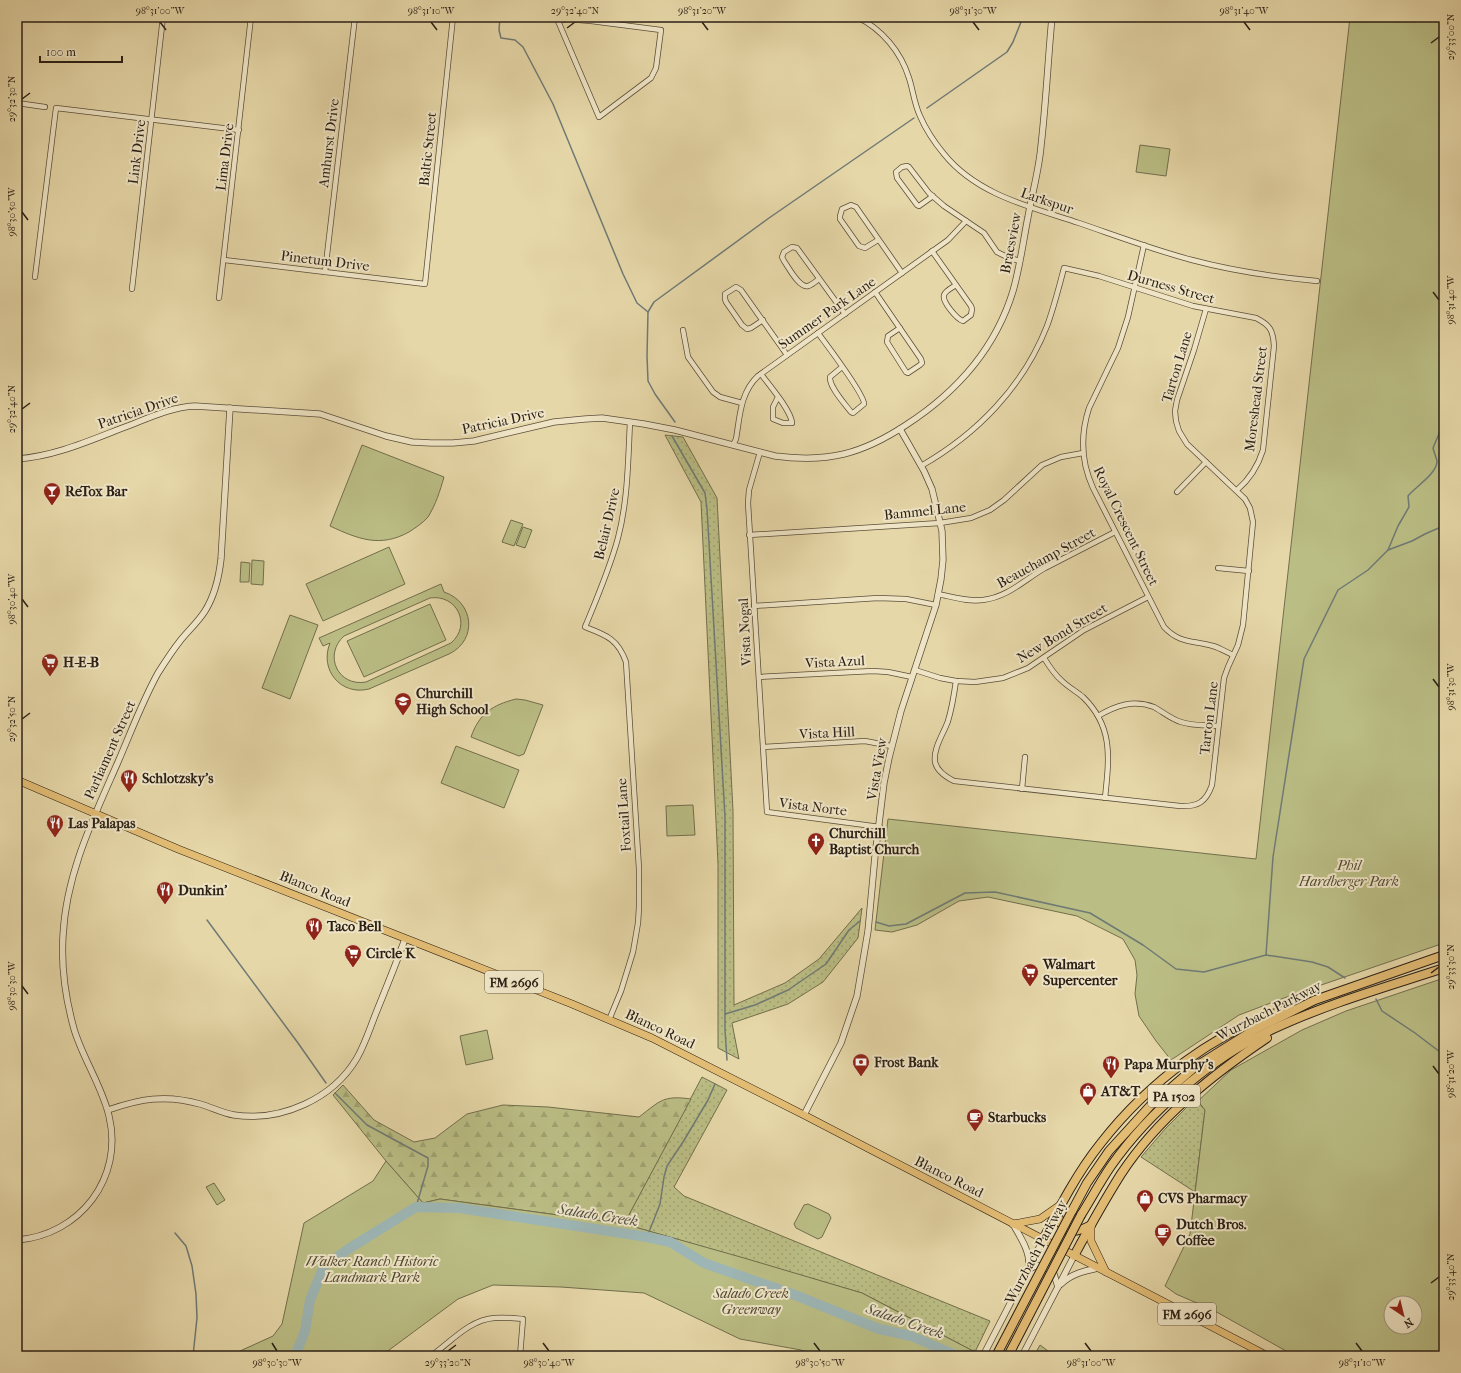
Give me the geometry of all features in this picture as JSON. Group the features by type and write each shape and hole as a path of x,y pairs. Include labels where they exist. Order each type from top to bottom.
{"highway":[{"name":"Wurzbach Parkway","path":"996,1356 1087,1183 1109,1151 1150,1106 1195,1066 1254,1030 1315,1000 1444,955"},
{"name":"Wurzbach Parkway","path":"1008,1356 1081,1215 1112,1166 1156,1112 1196,1078 1235,1051 1269,1031 1303,1016 1444,968"},
{"path":"1043,1240 1059,1208 1100,1144 1140,1099 1168,1075 1199,1052 1244,1026 1276,1012 1315,1000"},
{"path":"1074,1256 1122,1173 1165,1120 1231,1062 1303,1016"},
{"path":"1059,1208 1060,1223 1064,1228 1074,1232 1091,1225"}],"main road":[{"name":"Blanco Road","path":"17,780 208,861 652,1038 804,1115 1268,1356"},
{"path":"1013,1224 1040,1219 1059,1208"},
{"path":"1091,1225 1091,1241 1106,1272"}],"street":[{"name":"Link Drive","path":"132,289 163,17"},
{"name":"Lima Drive","path":"219,298 251,17"},
{"name":"Amhurst Drive","path":"325,272 354,17"},
{"name":"Baltic Street","path":"425,284 453,17"},
{"name":"Larkspur","path":"857,17 877,30 886,38 898,55 909,78 920,116 935,143 955,167 981,186 994,193 1030,206 1192,260 1246,272 1317,282"},
{"name":"Braesview","path":"900,429 923,414 948,394 965,376 980,357 993,336 1013,292 1041,148 1052,17"},
{"path":"557,19 591,21 661,30 656,68 652,78 599,117 557,19"},
{"path":"17,103 45,107"},
{"path":"35,277 56,108 239,130"},
{"path":"933,196 919,206 917,205 897,178 895,174 896,172 902,167 907,166 933,196 944,206 984,233 997,252 1020,261"},
{"path":"878,240 865,248 859,246 840,220 842,209 851,205 856,207 902,273"},
{"name":"Summer Park Lane","path":"733,445 736,439 742,402 748,386 760,374 952,237 966,221"},
{"name":"Royal Crescent Street","path":"1144,245 1128,317 1118,348 1089,408 1083,434 1083,453 1089,478 1164,627 1176,638 1187,642 1211,646 1233,655"},
{"path":"819,279 810,285 801,285 784,261 782,257 784,252 792,247 797,248 845,314"},
{"path":"932,251 956,285 972,309 971,315 963,321 957,318 943,297 945,293 956,285"},
{"name":"Pinetum Drive","path":"224,260 425,284"},
{"name":"Durness Street","path":"921,466 957,444 1000,403 1018,379 1034,353 1047,326 1064,268 1100,276 1134,288 1206,309 1256,318 1270,328"},
{"path":"762,320 751,328 747,329 742,325 726,302 725,294 733,288 738,288 762,320 787,355"},
{"path":"875,292 900,328 922,361 920,366 908,373 887,342 888,336 900,328"},
{"name":"Tarton Lane","path":"956,681 948,721 936,751 935,761 946,777 954,781 1189,807 1203,801 1208,795 1212,785 1224,678 1238,645 1243,626 1253,522 1247,503 1237,490 1184,440 1178,426 1175,410 1177,400 1206,309"},
{"name":"Moreshead Street","path":"1237,490 1254,472 1263,450 1274,346 1270,328"},
{"path":"683,330 688,357 713,392 720,397 742,402"},
{"path":"818,333 842,367 865,402 863,406 853,413 830,382 830,377 842,367"},
{"path":"760,374 778,397 789,414 792,423 783,423 773,419 773,407 778,397"},
{"name":"Patricia Drive","path":"17,459 56,453 176,408 194,406 320,414 386,436 412,442 431,443 474,441 535,426 568,420 602,418 675,430 760,452 792,458 826,458 858,450 874,444 900,429"},
{"name":"Parliament Street","path":"17,1240 34,1237 56,1230 80,1213 94,1197 104,1178 111,1158 112,1138 108,1110 74,1030 67,998 63,952 64,915 77,860 95,814 142,706 158,674 179,642 205,611 215,590 221,559 230,408"},
{"name":"Belair Drive","path":"585,627 609,568 618,538 627,488 630,422"},
{"name":"Vista View","path":"804,1115 841,1043 857,996 868,931 884,783 892,746 936,605 943,560 940,523 932,489 900,429"},
{"name":"Vista Nogal","path":"760,452 749,490 748,503 767,812"},
{"name":"Bammel Lane","path":"749,535 940,523 971,518 990,510 1004,500 1042,465 1061,457 1083,453"},
{"path":"1177,492 1206,462"},
{"name":"Beauchamp Street","path":"938,594 974,601 982,601 998,597 1014,590 1043,569 1115,532"},
{"path":"1218,568 1249,571"},
{"name":"New Bond Street","path":"915,670 940,678 956,681 975,682 1003,678 1028,668 1084,630 1148,597"},
{"path":"754,606 878,598 906,599 936,605"},
{"name":"Foxtail Lane","path":"585,627 601,633 613,640 621,650 626,662 638,861 639,907 636,937 628,971 608,1020"},
{"path":"1044,658 1057,676 1083,698 1098,716 1108,750 1105,798"},
{"name":"Vista Azul","path":"759,677 873,671 888,672 912,678"},
{"path":"1098,716 1118,705 1134,703 1144,704 1154,708 1183,723 1218,726"},
{"name":"Vista Hill","path":"763,747 865,742 892,746"},
{"path":"1022,789 1025,757"},
{"name":"Vista Norte","path":"767,812 880,826"},
{"path":"108,1110 138,1100 163,1098 189,1101 234,1114 260,1116 286,1111 306,1103 322,1094 340,1079 358,1057 405,939"},
{"path":"1013,1224 1027,1250 1029,1255 1029,1264"},
{"path":"983,1356 1027,1271 1029,1264 1043,1240"},
{"path":"1022,1356 1074,1256"},
{"path":"1027,1271 1037,1265 1050,1271 1056,1277 1058,1287"},
{"path":"1058,1287 1074,1274 1098,1268"},
{"path":"431,1356 438,1354 470,1326 496,1317 523,1319 520,1356"}],"green space":[{"name":"Phil Hardberger Park","path":"1350,17 1444,17 1444,943 1292,995 1239,1015 1171,1060 1139,1016 1135,994 1137,975 1135,960 1123,939 1077,916 988,897 959,901 917,925 892,932 875,930 888,819 1256,859"},
{"path":"1140,145 1170,149 1166,176 1136,172"},
{"path":"665,435 683,437 717,498 733,811 734,1005 785,983 819,959 862,908 858,938 823,982 788,1004 732,1023 739,1059 718,1048 718,864 701,502"},
{"path":"362,445 444,477 436,502 428,517 409,532 388,540 379,541 350,535 330,526"},
{"path":"511,520 523,524 514,546 502,542"},
{"path":"523,527 532,530 525,548 516,545"},
{"path":"389,547 405,584 323,621 306,584"},
{"path":"252,560 264,561 263,585 251,584"},
{"path":"241,562 250,563 249,582 240,582"},
{"path":"441,584 444,592 454,597 462,604 469,622 465,640 458,648 449,654 369,689 350,689 341,685 335,679 330,671 328,663 327,653 330,643 323,646 319,638","holes":["430,598 440,598 448,601 454,606 461,620 457,636 451,643 366,682 348,680 341,675 334,660 338,644 344,636"]},
{"path":"430,604 446,640 364,677 347,641"},
{"path":"290,615 318,625 290,699 262,688"},
{"path":"516,699 543,705 524,754 519,756 471,737 482,716 500,704"},
{"path":"456,746 519,770 504,808 441,783"},
{"path":"693,805 695,835 667,836 666,806"},
{"path":"1444,978 1444,1356 1295,1356 1213,1310 1176,1294 1165,1286 1190,1234 1205,1110 1198,1101 1231,1070 1302,1030 1346,1011"},
{"path":"487,1030 493,1059 466,1065 460,1036"},
{"path":"702,1077 727,1090 674,1187 684,1196 990,1321 975,1352 862,1293 624,1224"},
{"path":"343,1085 374,1120 414,1142 435,1138 467,1114 503,1105 548,1107 639,1117 662,1100 674,1098 691,1099 624,1224 440,1199 423,1203 386,1161 333,1095"},
{"path":"1195,1099 1205,1110 1195,1192 1141,1157 1166,1128"},
{"path":"386,1161 423,1203 440,1199 624,1224 862,1293 975,1352 972,1356 819,1356 801,1350 740,1339 644,1293 561,1287 493,1285 458,1299 381,1356 229,1356 273,1336 282,1324 304,1223 373,1181"},
{"path":"214,1183 225,1200 217,1205 206,1187"},
{"path":"808,1204 829,1214 831,1218 822,1237 818,1239 796,1228 794,1224 804,1205"},
{"path":"1040,1345 1055,1356 1034,1356"}],"waterway":[{"path":"500,17 499,30 501,38 515,40 523,47 553,104 623,274 637,303 648,312"},
{"path":"927,108 1007,52 1013,42 1023,17"},
{"path":"675,422 655,394 648,381 648,312 654,302 769,218 914,118"},
{"path":"1388,550 1398,526 1409,507 1408,496 1430,475 1436,466 1437,461 1433,448 1444,422"},
{"path":"672,436 705,493 707,509 725,817 725,1030 727,1060"},
{"path":"1266,955 1273,857 1304,659 1338,590 1368,570 1388,550 1412,541 1441,527 1444,522"},
{"path":"876,922 889,926 906,924 965,893 995,892 1090,913 1143,945 1176,969 1204,972 1266,955 1312,962 1328,967 1345,978"},
{"path":"207,920 326,1083"},
{"path":"725,1014 755,1005 788,990 826,964 849,930 860,921"},
{"path":"1376,999 1382,1011 1444,1055"},
{"path":"647,1237 660,1204 667,1166 708,1100 715,1084"},
{"path":"335,1093 367,1125 428,1158 428,1166 416,1207"},
{"name":"Salado Creek","path":"295,1356 305,1331 310,1300 324,1266 416,1207 459,1208 647,1237 670,1242 704,1263 795,1295 879,1329 911,1336 958,1356"},
{"path":"175,1233 186,1246 192,1266 196,1294 197,1318 193,1356"}],"place":[{"name":"ReTox Bar","path":"52,506"},
{"name":"H-E-B","path":"50,677"},
{"name":"Churchill High School","path":"403,716"},
{"name":"Schlotzsky's","path":"129,793"},
{"name":"Las Palapas","path":"55,838"},
{"name":"Churchill Baptist Church","path":"816,856"},
{"name":"Dunkin'","path":"165,905"},
{"name":"Taco Bell","path":"314,941"},
{"name":"Circle K","path":"353,968"},
{"name":"Walmart Supercenter","path":"1030,987"},
{"name":"Frost Bank","path":"861,1077"},
{"name":"Papa Murphy's","path":"1111,1079"},
{"name":"AT&T","path":"1088,1106"},
{"name":"Starbucks","path":"975,1132"},
{"name":"CVS Pharmacy","path":"1145,1213"},
{"name":"Dutch Bros. Coffee","path":"1163,1247"}],"park label":[{"name":"Walker Ranch Historic Landmark Park","path":"372,1270"},
{"name":"Salado Creek Greenway","path":"751,1302"}]}
